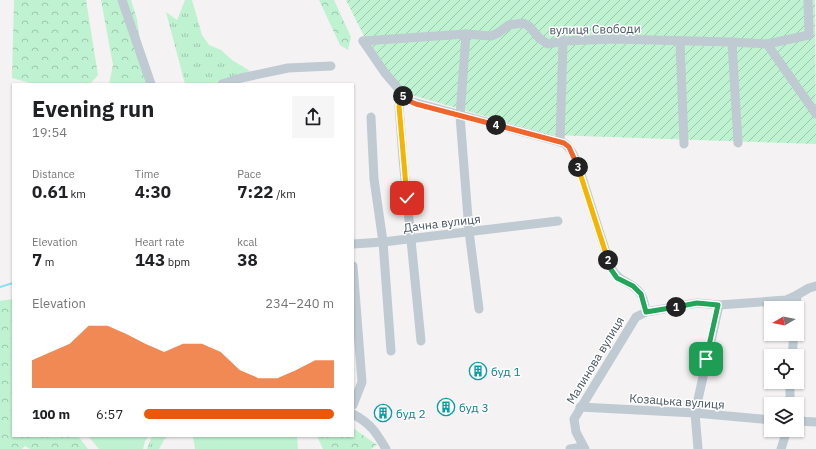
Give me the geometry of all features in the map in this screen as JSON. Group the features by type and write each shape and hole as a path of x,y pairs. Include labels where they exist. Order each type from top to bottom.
{"street":[{"path":"122,0 151,83"},
{"name":"вулиця Свободи","path":"403,95 385,73 363,41 466,34 491,36 509,25 523,23 529,26 539,38 548,44 563,41 613,39 767,44 809,35 808,0"},
{"path":"466,34 460,116 469,231 479,309"},
{"path":"560,142 563,41"},
{"path":"680,41 684,144"},
{"path":"732,42 738,143"},
{"path":"767,44 816,114"},
{"path":"225,83 288,68 331,66"},
{"path":"421,341 399,106 403,95 409,101 416,104 564,143 569,147 575,158 610,268 617,278 637,289 641,294 646,312 697,303 718,305 786,300 816,286"},
{"path":"372,116 374,179 383,242 391,351"},
{"name":"Дачна вулиця","path":"354,244 383,242 558,221"},
{"path":"354,279 362,382 354,402"},
{"path":"797,296 797,301"},
{"path":"698,449 694,413 718,305"},
{"name":"Малинова вулиця","path":"584,448 576,432 574,419 636,316 646,312"},
{"name":"Козацька вулиця","path":"580,407 694,413 764,419"},
{"path":"354,415 370,425 386,449"},
{"path":"804,421 816,422"},
{"path":"781,449 785,437"},
{"path":"570,449 584,448"}],"green space":[{"path":"14,0 86,0 98,75 91,83 30,83 12,78"},
{"path":"101,0 131,0 137,19 146,83 109,83 113,65"},
{"path":"185,0 192,0 202,35 209,45 221,50 232,60 250,71 214,83 185,83 166,12 177,20"},
{"path":"319,0 334,0 351,37 348,50 340,45"},
{"path":"346,0 815,0 816,144 551,135 401,92 365,38"},
{"path":"12,299 12,437 79,437 88,449 30,449 25,446 22,449 0,449 0,301"},
{"path":"354,429 377,445 371,449 323,449 317,437 354,437"},
{"path":"89,437 148,437 145,441 143,449 99,449"},
{"path":"152,437 167,437 159,449 147,449"},
{"path":"193,437 297,437 298,449 195,449"}],"waterway":[{"path":"0,287 12,283"}],"place":[{"name":"буд 1","path":"478,371"},
{"name":"буд 3","path":"446,407"},
{"name":"буд 2","path":"383,413"}],"route":[{"path":"407,198 399,106 403,95 409,101 416,104 564,143 569,147 580,171 610,268 617,278 637,289 641,294 646,312 697,303 718,305 706,359"}]}
